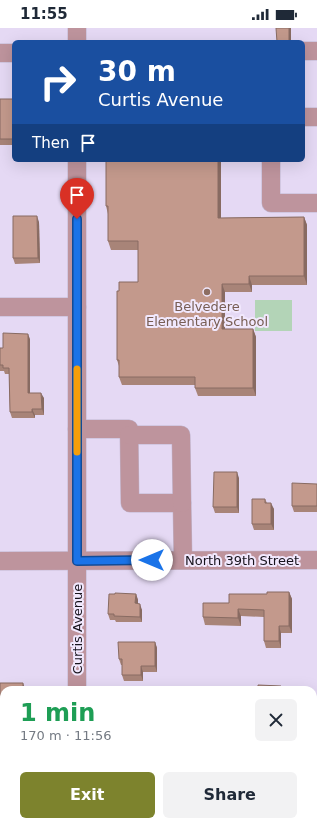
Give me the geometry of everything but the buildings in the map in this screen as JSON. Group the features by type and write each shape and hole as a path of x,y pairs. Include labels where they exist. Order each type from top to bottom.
{"street":[{"path":"76,28 77,40"},
{"path":"305,51 317,51"},
{"path":"0,54 12,53"},
{"path":"305,117 317,117"},
{"name":"Curtis Avenue","path":"77,162 77,686"},
{"path":"271,162 271,203 317,203"},
{"path":"0,307 77,307"},
{"path":"77,429 129,429 130,503 182,502"},
{"path":"129,435 181,435 183,560"},
{"name":"North 39th Street","path":"0,561 317,560"}],"green space":[{"path":"255,300 292,300 292,331 255,331"}],"slow traffic":[{"path":"77,369 77,452"}],"place":[{"name":"Belvedere Elementary School","path":"207,292"}],"route":[{"path":"77,219 77,561 152,560"}]}
